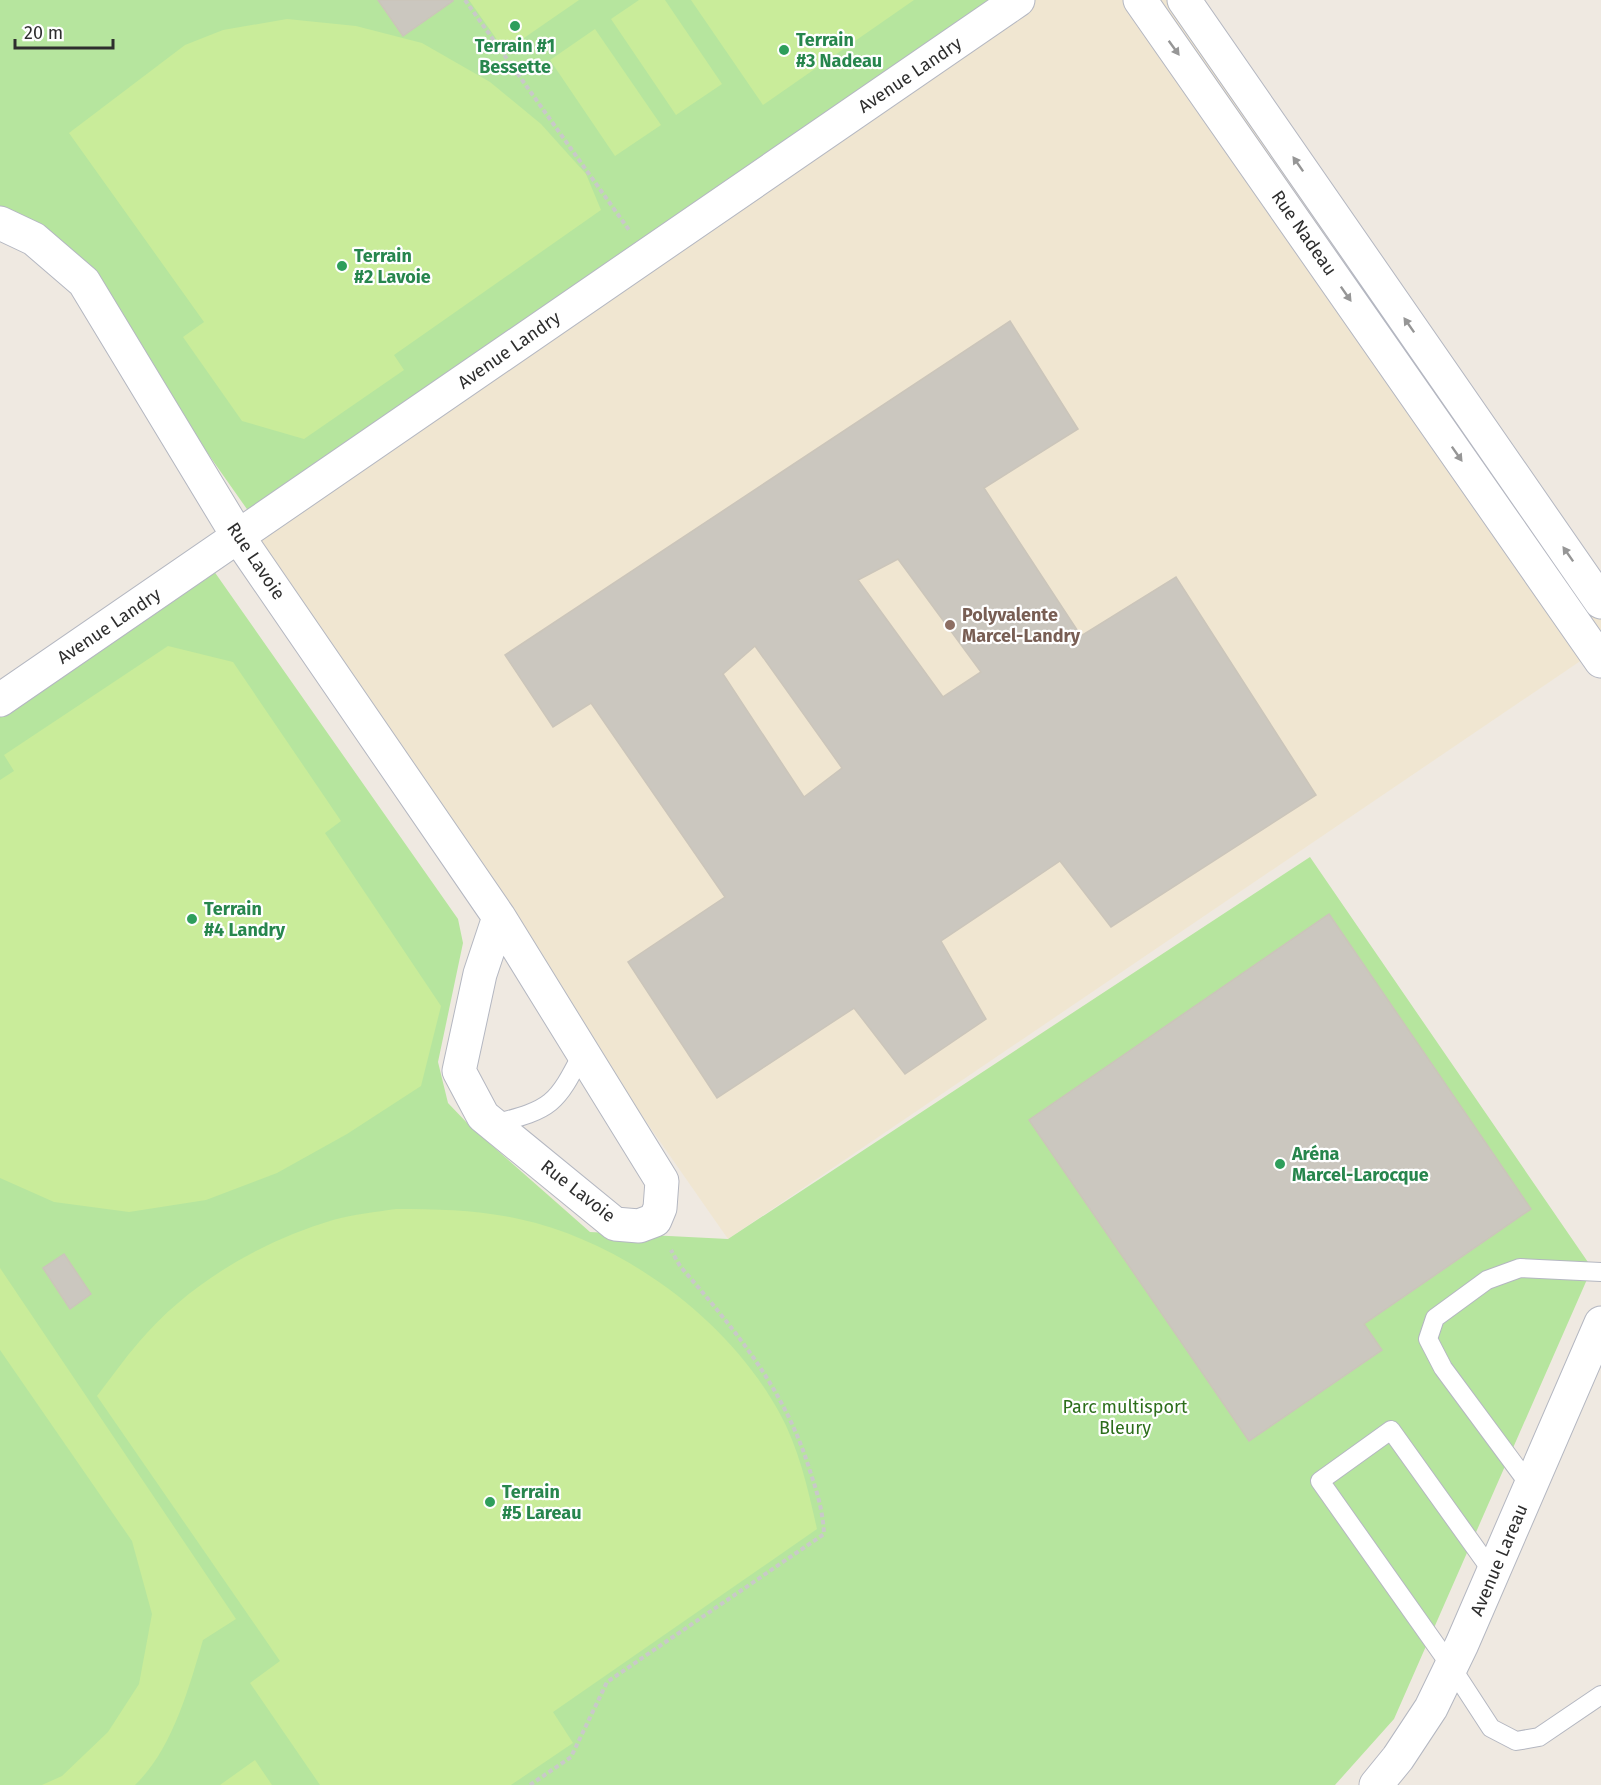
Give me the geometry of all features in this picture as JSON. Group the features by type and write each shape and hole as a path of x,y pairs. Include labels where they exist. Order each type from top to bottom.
{"street":[{"name":"Avenue Landry","path":"0,700 239,538 1018,0"},
{"name":"Rue Nadeau","path":"1140,0 1411,387 1593,611"},
{"name":"Rue Nadeau","path":"1184,0 1439,368 1593,611 1601,661"},
{"path":"1197,80 1226,60"},
{"name":"Rue Lavoie","path":"0,222 34,239 84,282 239,538 499,917 662,1181 660,1208 655,1220 639,1226 615,1224 483,1116 459,1071 480,974 499,917"},
{"path":"1411,387 1439,368"},
{"name":"Avenue Lareau","path":"1376,1785 1398,1758 1431,1708 1597,1347"}],"lane":[{"path":"494,1124 523,1117 552,1104 564,1089 583,1052"},
{"path":"1531,1487 1443,1368 1428,1339 1435,1318 1487,1280 1520,1268 1601,1272"},
{"path":"1494,1574 1391,1430 1320,1480 1450,1665 1491,1728 1516,1740 1539,1737 1601,1695"}],"path":[{"path":"465,0 647,255"},
{"path":"530,1785 571,1757 607,1682 824,1534 823,1512 799,1435 761,1365 680,1266 655,1220"}],"shaded area":[{"name":"Polyvalente Marcel-Landry","path":"1018,0 1184,0 1601,602 1601,647 728,1239 239,538"}],"green space":[{"path":"0,0 1016,0 249,512 92,289 0,213"},
{"name":"Terrain #1 Bessette","path":"469,0 579,0 505,51"},
{"path":"639,0 665,0 722,84 676,115 611,19"},
{"name":"Terrain #3 Nadeau","path":"691,0 914,0 763,105"},
{"name":"Terrain #2 Lavoie","path":"287,19 356,26 422,43 490,82 541,124 586,174 601,210 394,355 404,370 304,439 242,421 183,337 204,322 69,133 185,45 223,30"},
{"path":"595,29 661,125 615,156 550,60"},
{"name":"Parc multisport Bleury","path":"197,547 458,919 463,943 438,1062 448,1103 471,1127 590,1232 728,1239 1310,857 1592,1268 1394,1719 1335,1785 0,1785 0,684"},
{"name":"Terrain #4 Landry","path":"168,646 233,662 341,821 325,833 441,1006 421,1086 347,1134 277,1173 206,1200 129,1212 54,1202 0,1178 0,780 14,771 4,755"},
{"name":"Terrain #5 Lareau","path":"396,1209 489,1214 519,1219 558,1230 596,1245 633,1265 668,1289 701,1316 731,1346 757,1378 779,1412 797,1454 817,1529 553,1712 573,1743 511,1785 320,1785 250,1683 280,1661 97,1396 133,1348 159,1321 180,1301 227,1267 306,1229 341,1218"},
{"path":"0,1268 236,1619 203,1640 178,1717 159,1754 135,1785 42,1785 62,1776 108,1732 139,1684 152,1614 132,1541 0,1350"},
{"path":"255,1760 272,1785 220,1785"}],"building":[{"path":"378,0 452,0 453,1 403,36"},
{"path":"1010,321 1078,429 984,488 1081,636 1176,577 1316,795 1111,927 1060,861 941,941 986,1019 905,1074 854,1008 717,1098 628,962 725,897 591,703 553,727 505,655","holes":["898,559 981,672 943,697 858,580","755,646 842,768 804,797 723,674"]},
{"name":"Aréna Marcel-Larocque","path":"1329,914 1531,1209 1364,1324 1382,1350 1249,1441 1029,1120"},
{"path":"64,1254 91,1294 70,1309 43,1268"}],"place":[{"name":"Terrain #1 Bessette","path":"515,26"},
{"name":"Terrain #3 Nadeau","path":"784,50"},
{"name":"Terrain #2 Lavoie","path":"342,266"},
{"name":"Polyvalente Marcel-Landry","path":"950,625"},
{"name":"Terrain #4 Landry","path":"192,919"},
{"name":"Aréna Marcel-Larocque","path":"1280,1164"},
{"name":"Terrain #5 Lareau","path":"490,1502"}]}
